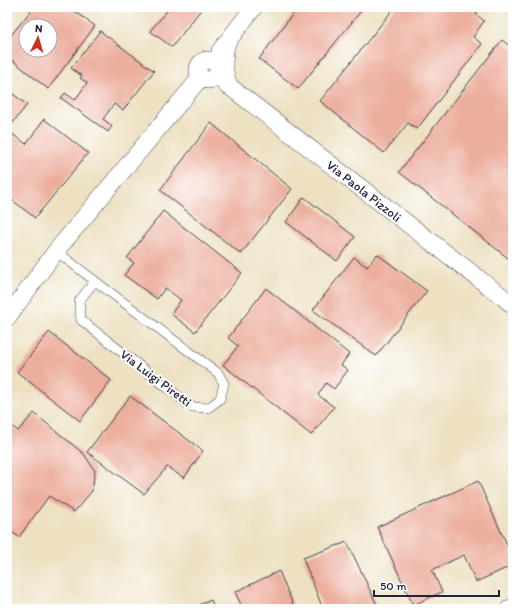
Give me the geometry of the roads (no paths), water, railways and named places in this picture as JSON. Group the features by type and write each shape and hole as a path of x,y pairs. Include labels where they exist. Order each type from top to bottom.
{"street":[{"path":"210,78 227,42 254,7"},
{"path":"7,318 56,251 210,78 223,66 224,50 227,42"},
{"name":"Via Paola Pizzoli","path":"210,78 513,305"},
{"path":"509,609 513,607"}],"lane":[{"name":"Via Luigi Piretti","path":"56,251 95,280 218,373 224,384 220,399 208,408 192,407 81,320 79,301 95,280"}]}
